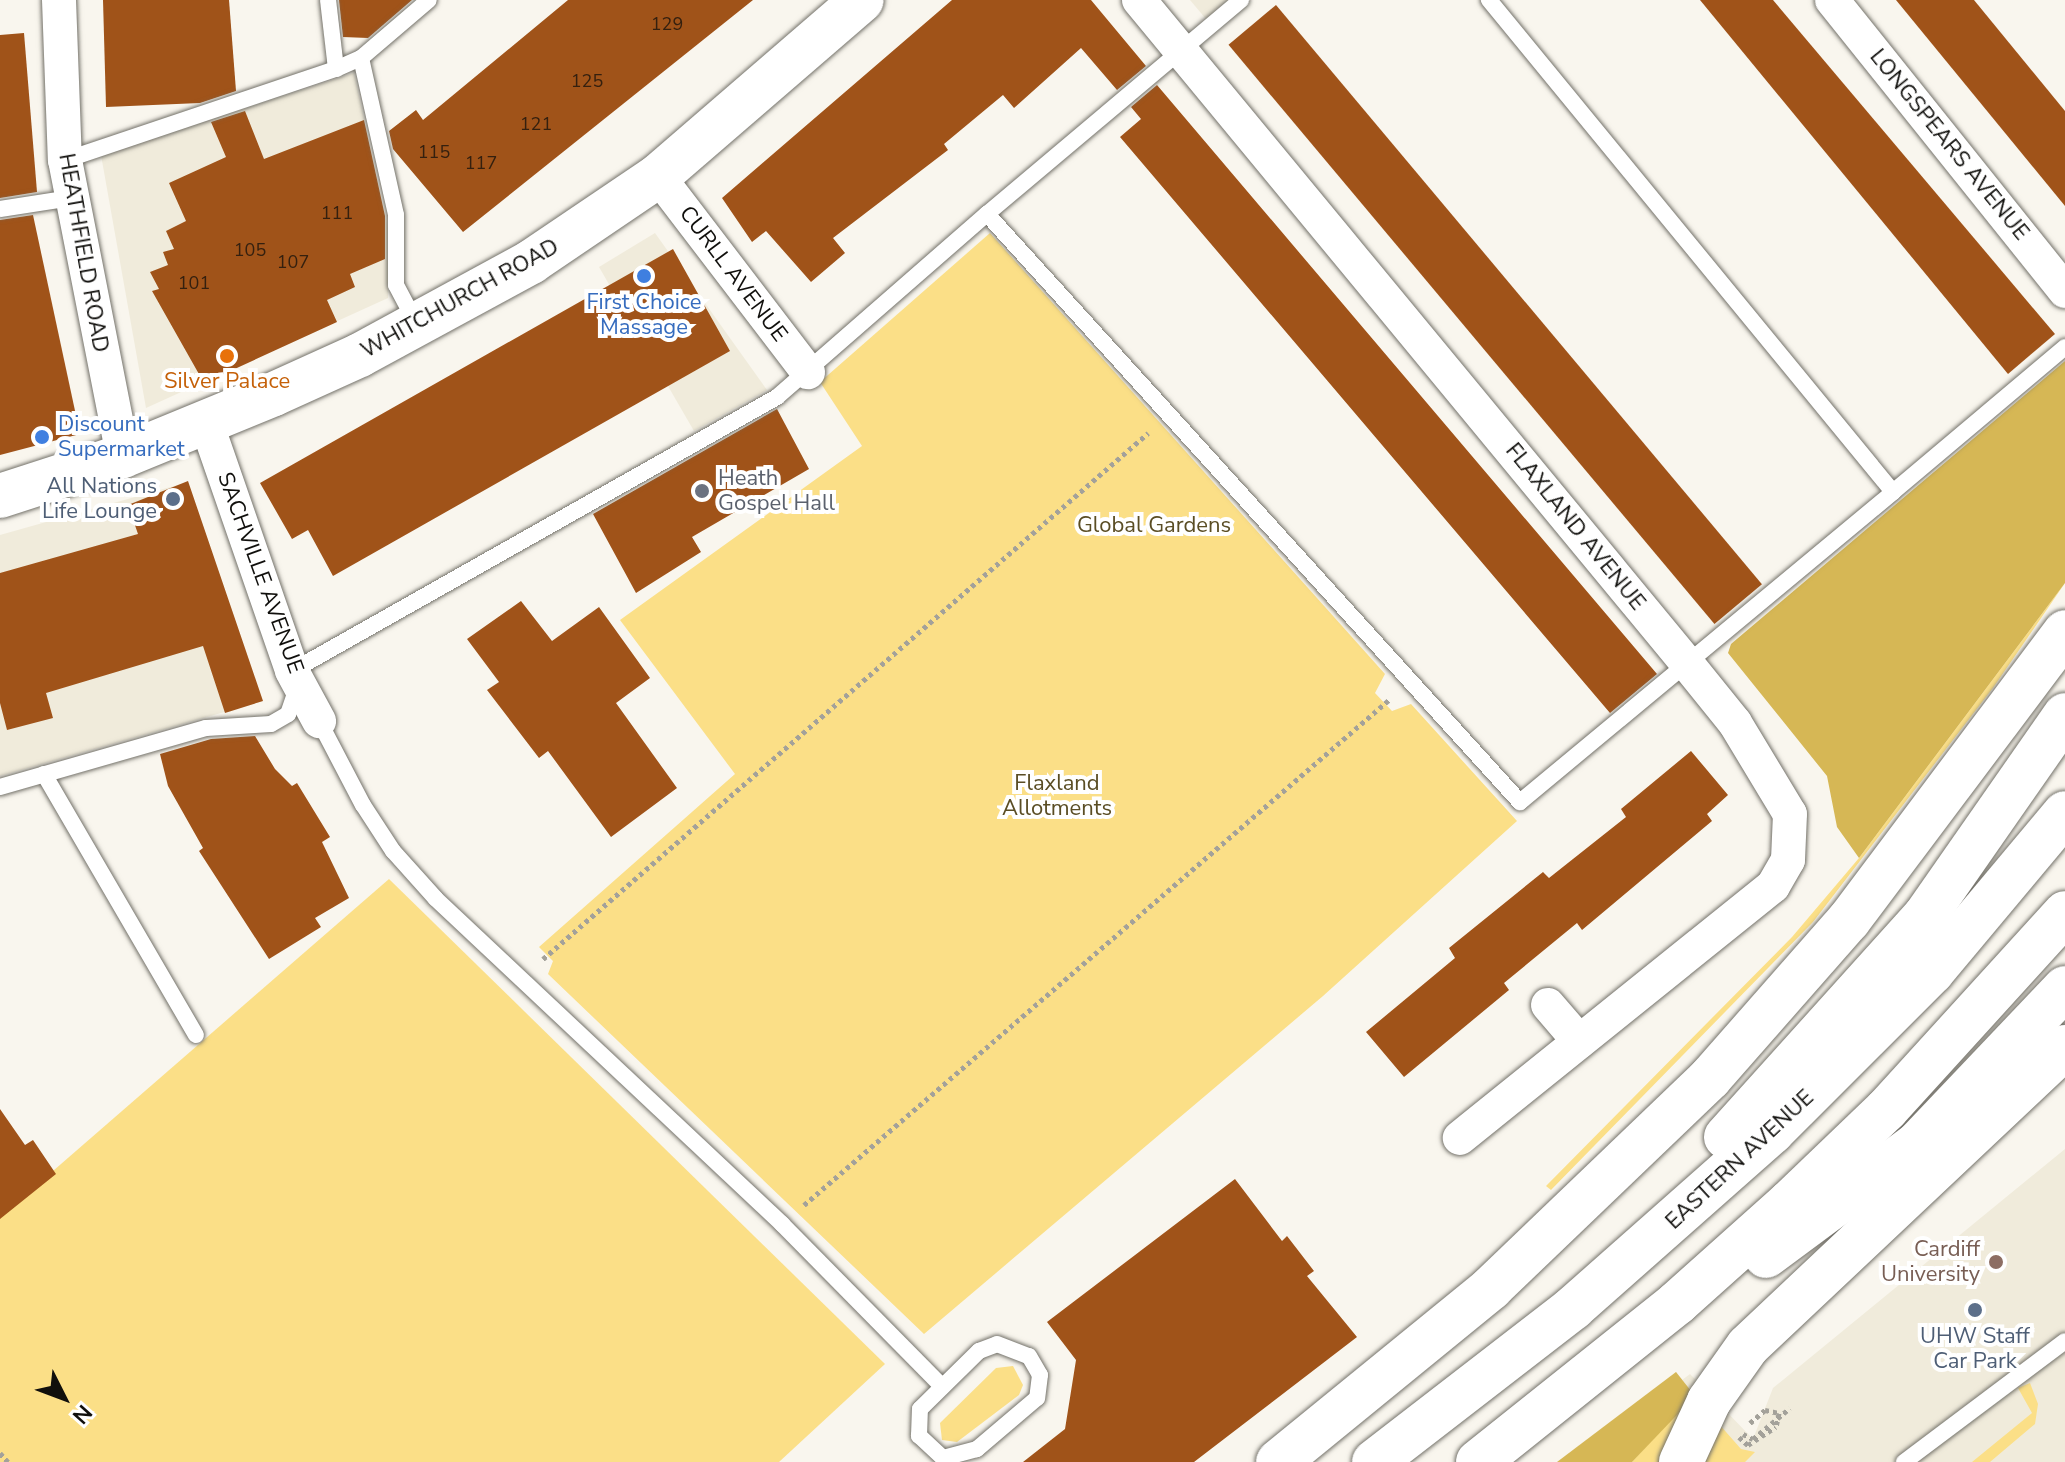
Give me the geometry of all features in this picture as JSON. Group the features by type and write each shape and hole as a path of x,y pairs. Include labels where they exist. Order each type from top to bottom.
{"main road":[{"name":"WHITCHURCH ROAD","path":"0,496 123,456 206,422 417,325 531,262 658,176 862,0"},
{"path":"1278,1462 1491,1288 1710,1078 1849,920 2065,632"},
{"path":"1487,1377 1743,1120 1881,970 2004,810 2065,715"},
{"name":"EASTERN AVENUE","path":"1374,1462 1487,1377 1656,1238 1855,1052 1942,960 2065,813"},
{"path":"1525,1426 1790,1202 1886,1110 2065,913"},
{"path":"1478,1462 1917,1144 2065,988"},
{"path":"1681,1462 1709,1401 1748,1346 2065,1047"}],"street":[{"name":"HEATHFIELD ROAD","path":"59,0 65,160 123,456"},
{"name":"FLAXLAND AVENUE","path":"1139,0 1182,47 1685,661 1780,791 1790,814 1788,860 1773,886 1460,1138"},
{"name":"LONGSPEARS AVENUE","path":"1832,0 2065,291"},
{"name":"CURLL AVENUE","path":"658,176 808,372"},
{"name":"SACHVILLE AVENUE","path":"206,422 295,677 319,721"},
{"path":"1548,1005 1579,1041"}],"lane":[{"path":"328,0 336,69"},
{"path":"65,160 336,69 361,58 429,0"},
{"path":"0,787 206,728 271,724 288,714 295,677 777,397 1182,47 1241,0"},
{"path":"1489,0 1893,492"},
{"path":"361,58 396,215 396,285 417,325"},
{"path":"0,209 71,198"},
{"path":"987,214 1520,802 1685,661 2065,347"},
{"path":"319,721 393,851 782,1224 942,1386"},
{"path":"44,774 196,1035"},
{"path":"1904,1462 2065,1341"},
{"path":"997,1344 1029,1356 1040,1375 1037,1398 960,1458 943,1458 927,1447 916,1425 920,1409 942,1386 979,1351 997,1344"}],"path":[{"path":"522,978 1169,412"},
{"path":"782,1224 1409,682"},
{"path":"1755,1443 1781,1422 1779,1413 1769,1408 1745,1427 1743,1434 1753,1439 1790,1408"},
{"path":"0,1453 8,1462"}],"shaded area":[{"path":"1190,0 1229,0 1206,19"},
{"path":"354,73 388,228 388,298 146,408 101,155"},
{"path":"655,233 767,390 694,431 599,267"},
{"path":"2065,361 2065,583 1859,858 1837,827 1827,776 1728,653 1731,644"},
{"path":"181,484 190,488 263,701 0,776 0,535"},
{"name":"Cardiff University","path":"2065,1149 2065,1462 1577,1462 1676,1372 1682,1380 1690,1374 1753,1439 1773,1388"},
{"path":"1676,1372 1695,1396 1632,1462 1557,1462"}],"green space":[{"name":"Flaxland Allotments","path":"990,233 1385,674 1375,693 1392,711 1411,704 1517,821 1323,996 924,1334 548,974 553,961 539,947 735,774 620,620 862,446 820,382"},
{"path":"2065,583 1993,688 1813,922 1551,1190 1546,1186 1792,937 1859,858"},
{"path":"389,879 885,1364 779,1462 0,1462 0,1217"},
{"path":"1013,1366 1023,1385 1019,1395 957,1442 942,1440 940,1423 996,1368"},
{"path":"2030,1383 2038,1404 2035,1424 1990,1462 1972,1462 2032,1413 2018,1388"},
{"path":"1695,1396 1660,1462 1632,1462 1682,1406"},
{"path":"1719,1424 1741,1449 1755,1452 1745,1462 1701,1462"}],"building":[{"path":"103,0 229,0 236,91 200,103 106,107"},
{"path":"339,0 412,0 368,38 343,37"},
{"path":"568,0 753,0 463,232 393,149 389,131 416,110 423,120"},
{"path":"952,0 1091,0 1146,66 1117,90 1081,48 1014,108 1003,95 944,144 948,150 833,238 845,253 811,282 766,231 752,242 722,198"},
{"path":"1700,0 1773,0 2055,334 2008,374"},
{"path":"1896,0 1974,0 2065,111 2065,206"},
{"path":"1276,5 1762,584 1714,624 1229,45"},
{"path":"24,33 37,192 0,198 0,35"},
{"path":"1157,85 1657,674 1610,713 1120,137 1141,119 1131,107"},
{"path":"245,111 264,159 364,120 385,216 385,259 350,274 355,287 327,300 337,322 204,383 152,291 159,289 150,272 168,265 163,252 174,249 166,231 186,221 169,183 226,157 211,122"},
{"path":"33,215 80,434 0,455 0,220"},
{"path":"673,249 730,351 333,576 308,530 292,539 260,483"},
{"name":"Heath Gospel Hall","path":"777,409 809,469 692,537 701,552 636,593 593,514"},
{"path":"188,481 263,701 225,713 203,646 46,693 53,718 7,730 0,703 0,573 138,534 128,505"},
{"path":"521,601 552,641 599,607 650,678 616,703 677,788 611,837 548,751 539,758 487,690 499,682 467,639"},
{"path":"255,736 275,769 292,786 297,783 330,837 322,842 349,898 315,918 321,927 269,959 199,851 203,848 168,786 160,754 211,739"},
{"path":"1691,751 1728,795 1707,814 1712,821 1582,930 1577,923 1504,983 1509,990 1404,1077 1366,1032 1455,958 1449,948 1543,872 1549,878 1626,817 1621,809"},
{"path":"0,1109 25,1145 33,1140 56,1174 0,1219"},
{"path":"1235,1179 1282,1241 1287,1236 1314,1271 1307,1276 1357,1337 1194,1462 1023,1462 1065,1429 1076,1360 1047,1322"}],"place":[{"name":"First Choice Massage","path":"644,276"},
{"name":"Silver Palace","path":"227,356"},
{"name":"Discount Supermarket","path":"42,437"},
{"name":"Heath Gospel Hall","path":"702,491"},
{"name":"All Nations Life Lounge","path":"173,499"},
{"name":"Cardiff University","path":"1996,1262"},
{"name":"UHW Staff Car Park","path":"1975,1310"}],"park label":[{"name":"Global Gardens","path":"1154,526"}]}
